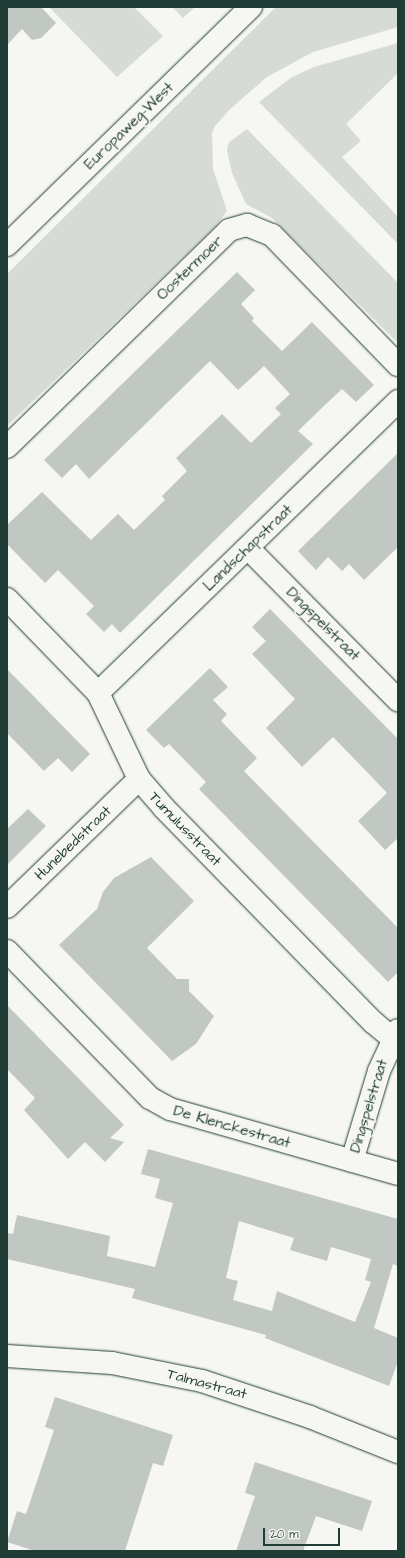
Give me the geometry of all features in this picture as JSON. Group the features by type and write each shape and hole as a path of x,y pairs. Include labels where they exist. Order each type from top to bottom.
{"street":[{"name":"Europaweg-West","path":"7,245 251,7"},
{"name":"Oostermoer","path":"7,447 229,230 247,226 272,235 398,365"},
{"name":"Landschapstraat","path":"98,693 398,401"},
{"name":"Dingspelstraat","path":"248,548 398,700"},
{"name":"Tumulusstraat","path":"7,599 98,693 139,779 164,808 373,1022 395,1034"},
{"name":"Hunebedstraat","path":"7,907 139,779"},
{"name":"De Klenckestraat","path":"7,951 150,1098 170,1109 192,1117 398,1174"},
{"name":"Dingspelstraat","path":"352,1161 379,1071 395,1034"},
{"name":"Talmastraat","path":"7,1356 112,1363 202,1381 310,1417 398,1452"}],"shaded area":[{"path":"49,7 134,7 163,36 117,77"},
{"path":"172,7 195,7 183,18"},
{"path":"276,7 398,7 398,27 313,52 267,77 229,110 215,126 212,133 213,169 227,211 216,226 7,426 7,274"},
{"path":"398,43 398,73 346,124 361,141 342,157 398,217 398,244 259,102 292,77 314,67"},
{"path":"247,129 398,283 398,343 272,218 246,204 232,173 227,150 229,142"}],"building":[{"path":"7,7 44,7 42,8 56,23 41,38 32,40 22,29 7,45"},
{"path":"237,272 255,290 241,304 254,318 252,321 282,351 312,322 374,385 356,402 342,389 298,431 313,444 120,633 112,624 104,632 86,614 94,606 58,570 45,583 7,544 7,525 42,492 91,540 118,514 134,530 165,500 162,496 187,471 176,458 222,414 251,443 281,414 275,408 290,394 264,366 238,390 210,361 89,479 76,464 62,478 44,460"},
{"path":"398,453 398,547 364,580 349,564 342,571 328,557 316,570 298,551"},
{"path":"270,609 398,739 398,838 385,850 358,821 387,793 333,737 302,767 266,728 295,699 252,654 266,641 252,627"},
{"path":"210,668 228,687 213,700 227,714 221,721 257,758 244,771 398,928 398,972 388,982 199,789 206,782 169,744 164,748 146,730"},
{"path":"7,669 90,754 72,772 58,758 44,771 7,733"},
{"path":"28,809 46,826 7,865 7,829"},
{"path":"151,857 194,901 147,948 177,979 189,979 189,991 214,1016 196,1044 172,1061 59,945 97,909 103,892 114,878"},
{"path":"7,1005 124,1125 110,1138 124,1142 105,1162 85,1142 68,1159 24,1110 35,1098 7,1069"},
{"path":"148,1149 398,1219 398,1266 393,1264 374,1328 398,1338 398,1361 389,1386 265,1338 266,1335 132,1298 135,1289 7,1259 7,1233 13,1234 17,1215 110,1236 107,1256 155,1267 173,1203 155,1198 160,1179 141,1174","holes":["239,1221 294,1238 290,1250 327,1261 331,1247 371,1259 365,1280 371,1282 355,1322 277,1291 272,1311 233,1300 238,1281 226,1278"]},
{"path":"55,1397 173,1435 163,1466 153,1463 125,1551 35,1551 7,1542 17,1511 26,1514 54,1430 45,1427"},
{"path":"255,1462 372,1501 362,1531 316,1516 303,1551 236,1551 255,1496 245,1493"}]}
